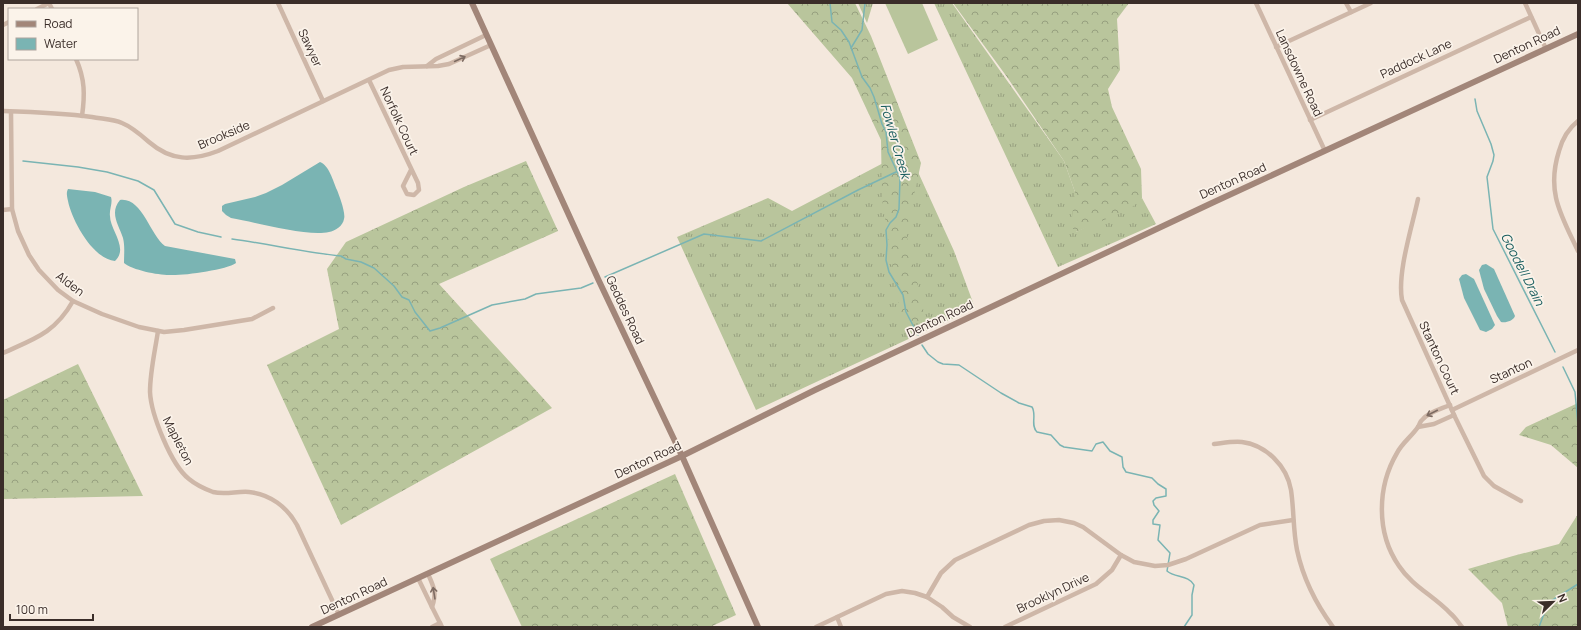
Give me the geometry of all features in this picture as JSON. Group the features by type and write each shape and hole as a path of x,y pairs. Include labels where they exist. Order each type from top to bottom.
{"street":[{"path":"39,8 49,3"},
{"name":"Sawyer","path":"278,3 323,101"},
{"name":"Geddes Road","path":"472,3 602,287 682,456 758,627"},
{"name":"Lansdowne Road","path":"1256,3 1325,151"},
{"path":"1346,3 1351,12"},
{"path":"1276,47 1371,3"},
{"path":"1525,3 1546,49"},
{"name":"Paddock Lane","path":"1310,120 1531,17"},
{"name":"Denton Road","path":"312,627 682,456 915,343 1578,34"},
{"name":"Brookside","path":"427,66 436,59 486,35"},
{"name":"Brookside","path":"3,112 36,112 82,116 122,123 138,133 154,147 168,155 184,158 196,158 218,151 395,68 449,64 491,45"},
{"path":"76,60 85,85 82,116"},
{"name":"Norfolk Court","path":"369,80 419,187 419,190 414,195 407,194 402,186 411,170"},
{"name":"Alden","path":"11,112 12,209 18,231 29,255 48,280 73,301 102,314 158,332 184,330 252,319 273,308"},
{"path":"1578,120 1561,144 1554,169 1553,182 1558,208 1578,251"},
{"name":"Stanton Court","path":"1418,199 1401,276 1401,292 1409,317 1484,476 1494,486 1521,501"},
{"path":"3,210 12,209"},
{"path":"3,353 32,340 53,328 64,316 73,301"},
{"name":"Mapleton","path":"158,332 150,391 152,406 156,421 180,470 188,479 213,492 258,494 269,497 283,506 297,525 339,615"},
{"name":"Stanton","path":"1462,627 1450,612 1422,591 1406,576 1393,556 1384,532 1382,516 1382,498 1392,464 1402,444 1428,415 1451,407 1578,350"},
{"path":"1418,427 1434,424 1454,415"},
{"path":"1214,444 1246,443 1273,457 1283,469 1292,491 1293,520 1297,549 1304,574 1317,603 1333,627"},
{"path":"927,597 941,573 956,560 1029,525 1044,521 1064,521 1083,527 1121,555 1142,564 1162,566 1177,562 1260,525 1293,520"},
{"name":"Brooklyn Drive","path":"1005,627 1096,584 1112,570 1121,555"},
{"path":"428,574 435,592 432,608"},
{"path":"418,578 441,625 432,627"},
{"path":"816,627 886,594 894,592 909,592 927,597 942,607 953,617 970,627"},
{"path":"837,617 842,627"}],"green space":[{"path":"787,3 855,3 871,36 921,163 906,233 926,322 901,320 882,199 881,140 852,78"},
{"path":"858,3 873,3 867,23"},
{"path":"885,3 922,3 938,40 908,54"},
{"path":"934,3 952,3 1064,161 1075,192 1076,232 1142,198 1156,224 1058,267"},
{"path":"953,3 1129,3 1117,19 1120,70 1108,89 1112,107 1141,169 1142,198 1130,209 1076,232 1071,226 1075,192 1064,161 1007,77"},
{"path":"908,150 954,251 975,308 756,410 677,237 768,198 792,211"},
{"path":"526,161 558,231 439,284 552,408 341,525 267,365 339,329 327,269 346,242 464,187"},
{"path":"78,364 143,496 3,499 3,400"},
{"path":"1578,403 1578,468 1551,445 1519,435 1526,427"},
{"path":"675,474 736,615 710,627 522,627 490,559"},
{"path":"1578,514 1578,627 1508,627 1502,603 1468,569 1559,544"}],"water":[{"path":"320,162 326,166 330,174 344,213 342,224 334,231 319,233 295,231 231,218 222,211 222,206 225,204 266,193"},
{"path":"68,189 95,192 111,197 111,221 120,245 119,256 115,261 107,259 99,254 85,238 70,209 67,196"},
{"path":"120,200 128,201 134,204 140,210 155,234 165,246 235,259 236,263 231,266 214,270 175,275 152,273 128,266 124,263 124,241 115,214 115,210"},
{"path":"1486,264 1494,269 1515,316 1509,321 1501,322 1484,289 1479,270 1482,265"},
{"path":"1466,274 1474,279 1495,325 1492,329 1486,332 1480,330 1464,298 1459,279 1462,275"}],"waterway":[{"name":"Fowler Creek","path":"830,3 832,22 841,30 849,42 862,77 870,88 874,97 886,132 888,152 900,178 899,209 896,217 886,230 886,260 889,272 903,295 906,312 918,335"},
{"path":"851,48 862,30 865,3"},
{"name":"Goodell Drain","path":"1475,99 1477,111 1494,155 1487,177 1493,229 1555,352"},
{"path":"23,161 107,172 138,181 154,190 175,224 198,232 221,237"},
{"path":"605,277 704,234 761,241 858,190 898,171"},
{"path":"232,239 341,256 374,268 394,286 402,297 409,300 415,312 430,331 492,305 525,299 536,294 581,288 593,283"},
{"name":"Fowler Creek","path":"922,345 928,354 938,362 943,364 959,365 1001,393 1019,403 1032,407 1034,413 1034,426 1037,432 1051,435 1060,445 1064,447 1092,451 1096,444 1103,442 1110,451 1122,457 1123,467 1126,472 1152,478 1166,489 1166,496 1156,498 1153,501 1154,505 1159,511 1153,520 1153,524 1160,525 1158,540 1170,553 1167,571 1189,580 1194,585 1192,595 1192,615 1184,627"},
{"name":"Goodell Drain","path":"1563,367 1575,392 1578,425"},
{"name":"Goodell Drain","path":"1539,627 1548,603 1578,584"}]}
